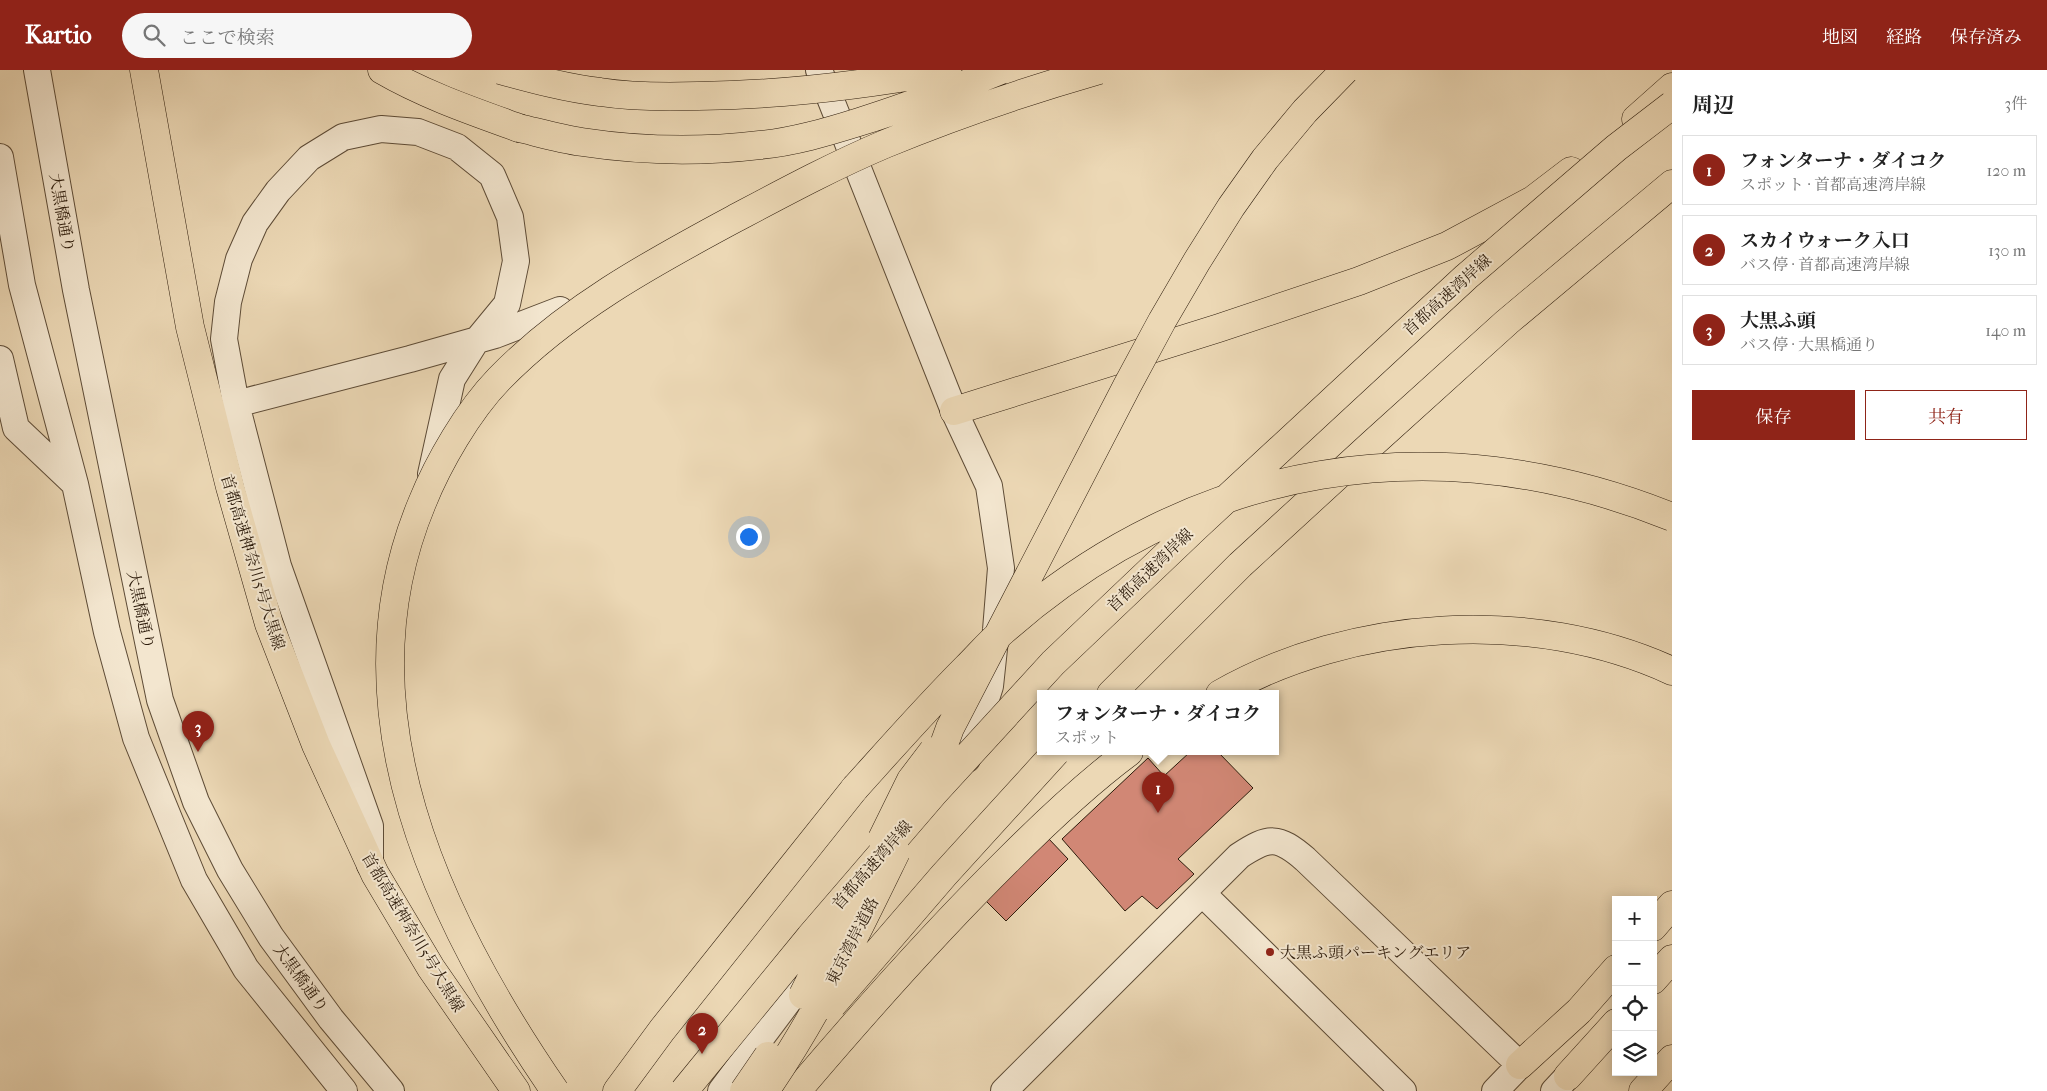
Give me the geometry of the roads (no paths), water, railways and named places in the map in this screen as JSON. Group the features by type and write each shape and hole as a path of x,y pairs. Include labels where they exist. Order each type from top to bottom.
{"highway":[{"name":"首都高速神奈川5号大黒線","path":"132,70 179,331 218,491 260,636 309,761 370,891 423,979 500,1091"},
{"name":"首都高速神奈川5号大黒線","path":"144,70 190,327 230,487 269,624 316,745 375,874 431,968 516,1091"},
{"path":"382,70 458,106 520,128 581,142 645,148 704,149 761,145 822,133 947,92 1001,70"},
{"path":"500,70 545,82 600,92 673,97 739,96 814,90 947,70"},
{"path":"541,1091 524,1066 466,966 442,920 416,858 395,795 384,739 378,683 378,630 387,577 399,533 424,469 456,416 488,374 527,335 621,268 806,170 1031,70"},
{"path":"555,1091 486,980 452,916 424,848 406,790 400,763 389,681 390,628 400,573 412,526 429,487 460,430 495,383 533,345 576,312 627,279 737,218 882,146 954,116 1034,88 1099,70"},
{"path":"950,728 1127,386 1197,261 1231,207 1265,159 1305,111 1345,70"},
{"path":"954,410 1219,328 1359,281 1447,246 1533,200 1606,145 1672,87"},
{"name":"首都高速湾岸線","path":"684,1091 810,937 933,794 1053,663 1196,527 1466,277 1616,148 1672,105"},
{"path":"1115,690 1240,565 1507,322 1672,184"},
{"path":"616,1091 856,788 915,721 1002,631 1094,562 1149,531 1202,507 1258,488 1319,475 1380,468 1438,467 1498,470 1557,480 1618,496 1672,517"},
{"path":"1227,690 1240,682 1310,654 1396,634 1469,630 1570,638 1648,660 1672,671"},
{"name":"東京湾岸道路","path":"744,1091 767,1058 797,1006 911,780 950,728"},
{"name":"東京湾岸道路","path":"765,1091 790,1053 841,964 929,787 950,728"},
{"path":"761,1091 944,875 1053,755"},
{"path":"798,1091 864,1012 961,906 1093,779 1125,755"},
{"path":"1657,922 1672,905"},
{"path":"1657,976 1672,959"},
{"path":"1520,1065 1579,1011 1612,974"},
{"path":"1561,1083 1612,1026"},
{"path":"1643,1091 1672,1059"}],"street":[{"name":"大黒橋通り","path":"37,70 76,290 160,700 196,802 230,870 271,937 331,1019 391,1091"},
{"path":"721,1091 964,768 990,686 996,630 1001,568 989,486 954,410 819,70"},
{"path":"370,891 370,826 278,566 236,404 224,339 228,302 239,259 255,223 278,191 309,158 343,137 381,129 418,132 457,147 492,176 510,218 516,261 507,304 474,344 452,379 429,487"},
{"path":"0,158 22,285 74,484 107,632 136,738 194,880 246,969 344,1091"},
{"path":"236,404 495,335 560,310"},
{"path":"1,367 16,428 74,484"},
{"path":"1004,1091 1239,856 1258,844 1274,841 1289,846 1520,1065 1495,1091"},
{"path":"1202,893 1403,1091"}],"place":[{"name":"大黒ふ頭","path":"198,752"},
{"name":"フォンターナ・ダイコク","path":"1158,813"},
{"name":"大黒ふ頭パーキングエリア","path":"1270,952"},
{"name":"スカイウォーク入口","path":"702,1054"}]}
